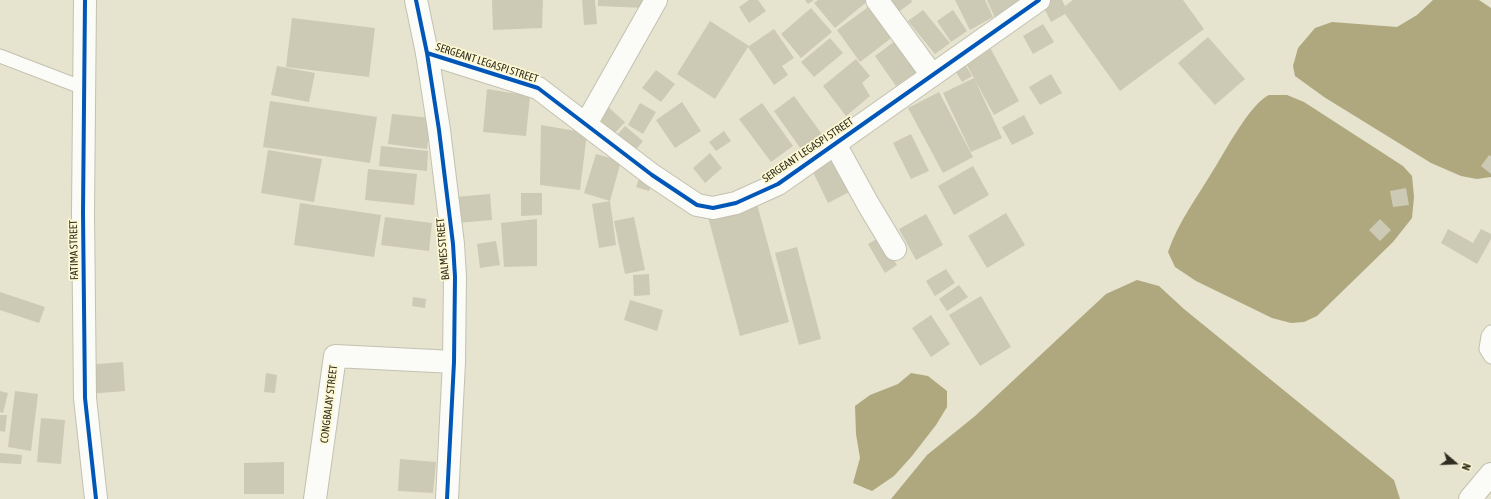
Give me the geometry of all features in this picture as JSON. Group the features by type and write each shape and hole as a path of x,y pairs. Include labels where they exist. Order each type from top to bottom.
{"street":[{"name":"FATIMA STREET","path":"85,0 83,213 85,398 96,499"},
{"name":"BALMES STREET","path":"416,0 428,53 439,130 453,244 456,292 447,499"},
{"path":"586,124 656,0"},
{"path":"877,0 932,75"},
{"name":"SERGEANT LEGASPI STREET","path":"428,53 538,88 652,175 697,205 713,208 736,203 778,184 1039,0"},
{"path":"835,144 895,249"},
{"name":"CONGBALAY STREET","path":"315,499 318,488 335,356 454,362"},
{"path":"1470,499 1491,474"}],"lane":[{"path":"0,56 73,84 84,86"},
{"path":"1491,332 1488,336 1486,349 1491,357"}],"shaded area":[{"path":"1433,0 1479,0 1491,8 1491,177 1477,179 1461,176 1431,163 1324,97 1295,76 1293,66 1298,48 1315,28 1332,22 1397,27 1417,15"},
{"path":"1269,95 1287,95 1304,102 1403,166 1412,176 1414,197 1412,218 1393,242 1317,316 1304,322 1291,323 1272,318 1196,281 1175,267 1168,252 1177,230 1246,117 1262,100"},
{"path":"1137,280 1159,286 1184,309 1394,480 1400,499 891,499 927,455 975,416 1106,294"},
{"path":"911,373 928,376 947,391 947,407 936,425 894,476 872,491 853,483 860,458 856,434 855,406 870,395 898,384"}],"building":[{"path":"492,0 543,0 542,28 493,30"},
{"path":"582,0 595,0 597,24 584,25"},
{"path":"598,0 649,0 645,8 598,6"},
{"path":"749,0 758,0 766,11 749,23 739,7"},
{"path":"805,0 814,0 808,4"},
{"path":"818,0 869,0 835,28 814,3"},
{"path":"882,0 911,0 912,2 893,16"},
{"path":"955,0 985,0 993,17 970,30"},
{"path":"987,0 1023,0 995,18"},
{"path":"1049,0 1062,0 1065,6 1073,0 1183,0 1204,29 1120,91 1065,14 1051,22 1042,4"},
{"path":"871,5 894,36 860,62 837,30"},
{"path":"811,8 832,32 801,58 781,34"},
{"path":"923,10 950,43 935,54 908,21"},
{"path":"953,10 967,31 951,42 937,21"},
{"path":"292,18 375,28 369,77 286,67"},
{"path":"710,21 749,46 774,29 794,58 782,66 788,75 774,85 748,47 715,99 677,74"},
{"path":"1043,24 1054,42 1033,54 1023,36"},
{"path":"1208,37 1245,79 1215,105 1178,63"},
{"path":"830,38 843,53 814,77 801,62"},
{"path":"899,38 921,69 896,86 875,56"},
{"path":"987,42 1019,101 994,115 962,56"},
{"path":"856,59 870,76 862,83 870,96 846,116 823,86"},
{"path":"963,61 972,76 962,82 953,67"},
{"path":"277,66 315,73 309,102 271,95"},
{"path":"656,70 675,84 661,102 642,88"},
{"path":"1051,74 1062,93 1040,105 1029,87"},
{"path":"974,78 1002,138 971,152 943,93"},
{"path":"487,89 530,96 526,136 483,132"},
{"path":"939,92 973,157 943,173 908,108"},
{"path":"794,96 824,137 803,152 774,111"},
{"path":"270,101 377,117 370,163 263,147"},
{"path":"682,102 701,131 675,148 656,120"},
{"path":"640,103 656,112 643,134 628,125"},
{"path":"762,103 793,146 771,162 739,119"},
{"path":"607,106 625,122 614,134 596,118"},
{"path":"392,114 431,118 427,149 388,144"},
{"path":"1024,115 1034,134 1012,145 1002,127"},
{"path":"541,125 587,133 580,190 540,185"},
{"path":"625,126 643,141 635,151 617,135"},
{"path":"724,131 731,141 716,151 709,142"},
{"path":"911,134 929,171 911,179 893,143"},
{"path":"381,146 428,151 427,171 379,166"},
{"path":"268,150 322,159 314,202 261,193"},
{"path":"710,153 722,168 705,183 693,168"},
{"path":"596,154 621,161 610,201 584,193"},
{"path":"1489,155 1491,156 1491,174 1481,166"},
{"path":"837,158 853,190 828,203 812,170"},
{"path":"973,166 989,195 954,215 938,186"},
{"path":"368,169 417,174 414,205 365,200"},
{"path":"640,175 653,180 649,191 636,187"},
{"path":"1406,188 1409,205 1393,207 1390,191"},
{"path":"521,193 542,193 542,215 521,216"},
{"path":"490,194 492,220 457,223 455,197"},
{"path":"610,201 616,245 599,248 592,204"},
{"path":"300,203 381,215 374,257 294,245"},
{"path":"757,204 789,322 740,336 708,217"},
{"path":"1006,213 1025,245 987,268 968,236"},
{"path":"926,214 943,245 916,260 899,229"},
{"path":"385,217 432,223 429,251 381,245"},
{"path":"634,217 645,270 625,274 614,221"},
{"path":"537,219 537,266 504,267 501,223"},
{"path":"1380,219 1391,230 1380,241 1369,230"},
{"path":"1448,229 1473,243 1481,229 1491,234 1491,239 1477,264 1441,243"},
{"path":"880,237 897,265 885,273 868,244"},
{"path":"496,241 500,265 480,268 477,244"},
{"path":"797,247 821,339 799,345 775,253"},
{"path":"946,269 955,283 935,296 926,281"},
{"path":"649,274 650,295 634,296 633,275"},
{"path":"959,285 968,297 947,311 939,299"},
{"path":"0,292 45,307 39,323 0,310"},
{"path":"981,296 1011,347 980,366 949,315"},
{"path":"413,297 426,299 425,308 412,306"},
{"path":"630,300 663,310 657,331 624,320"},
{"path":"931,315 950,344 931,357 912,328"},
{"path":"123,362 125,391 88,394 86,365"},
{"path":"266,373 277,375 275,393 264,392"},
{"path":"0,391 8,393 3,413 0,412"},
{"path":"15,391 38,394 31,451 8,447"},
{"path":"0,415 7,415 5,432 0,431"},
{"path":"41,418 65,420 61,464 37,462"},
{"path":"0,453 22,455 21,464 0,463"},
{"path":"400,459 436,462 433,493 398,491"},
{"path":"284,462 284,494 244,494 244,463"}],"cycle path":[{"path":"85,0 83,213 85,398 96,499"},
{"path":"416,0 427,53 439,130 453,244 455,277 454,362 447,499"},
{"path":"427,53 538,88 652,175 697,205 713,208 736,203 778,184 1039,0"}]}
